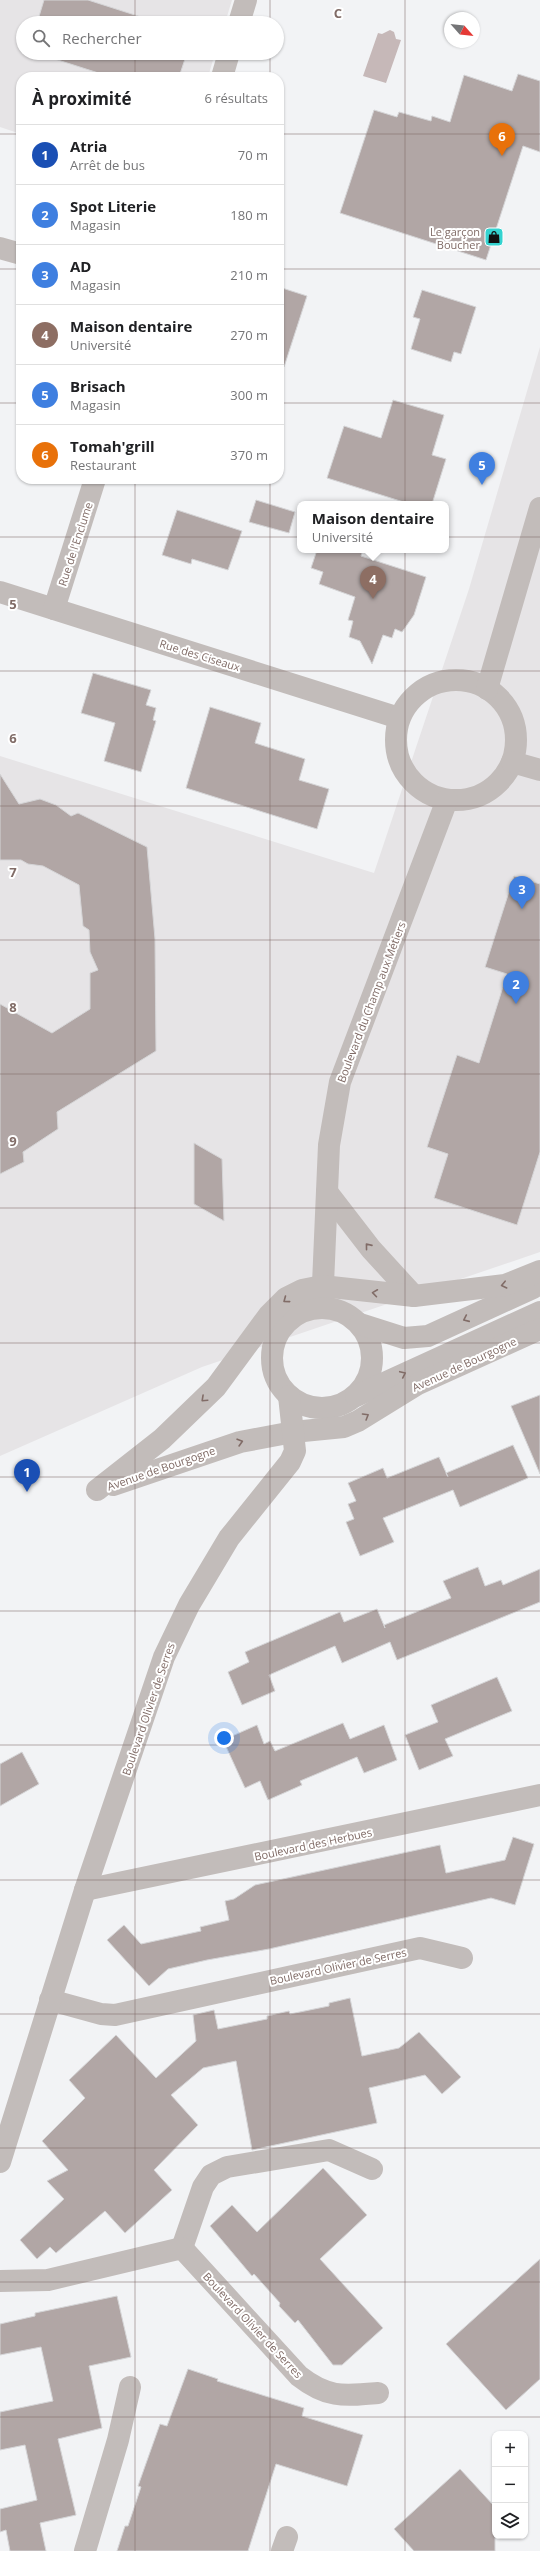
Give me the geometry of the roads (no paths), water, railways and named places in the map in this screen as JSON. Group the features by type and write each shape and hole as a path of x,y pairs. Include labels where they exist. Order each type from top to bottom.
{"street":[{"path":"241,16 246,0"},
{"path":"223,72 227,60"},
{"path":"0,248 16,253"},
{"name":"Rue de l'Enclume","path":"54,609 93,484"},
{"path":"487,689 540,508"},
{"name":"Rue des Ciseaux","path":"0,592 399,718"},
{"path":"447,680 468,681 487,689 503,702 513,721 516,741 512,762 502,779 486,792 467,799 447,800 426,793 410,780 399,761 395,740 399,718 410,700 427,687 447,680"},
{"path":"512,762 540,770"},
{"name":"Boulevard du Champ aux Métiers","path":"322,1297 329,1145 340,1082 447,800"},
{"path":"327,1192 371,1249 414,1296"},
{"name":"Avenue de Bourgogne","path":"294,1441 240,1442 97,1490 162,1439 216,1387 269,1315 286,1298 302,1290 322,1297 414,1296 505,1286 540,1271"},
{"path":"360,1324 369,1338 373,1353 371,1369 365,1384 348,1400 314,1408 289,1396 278,1382 273,1366 272,1349 279,1333 290,1319 322,1297 360,1324 404,1338 428,1336 540,1285"},
{"name":"Avenue de Bourgogne","path":"348,1400 540,1312"},
{"name":"Avenue de Bourgogne","path":"317,1429 344,1427 358,1421 418,1384 540,1329"},
{"path":"289,1396 294,1441"},
{"name":"Boulevard Olivier de Serres","path":"0,2162 85,1890 164,1657 183,1618 229,1538 290,1462 294,1441 317,1429 348,1400"},
{"name":"Boulevard des Herbues","path":"85,1890 540,1795"},
{"name":"Boulevard Olivier de Serres","path":"50,2000 101,2014 115,2015 420,1948 462,1958"},
{"path":"0,2281 48,2280 182,2248 203,2188 211,2175 227,2167 329,2150 372,2169"},
{"name":"Boulevard Olivier de Serres","path":"182,2248 299,2376 315,2388 339,2396 378,2393"},
{"path":"85,2551 118,2440 130,2387"}],"place":[{"name":"Tomah'grill","path":"502,156"},
{"name":"Le garçon Boucher","path":"494,237"},
{"name":"Brisach","path":"482,485"},
{"name":"Maison dentaire","path":"373,599"},
{"name":"AD","path":"522,909"},
{"name":"Spot Literie","path":"516,1004"},
{"name":"Atria","path":"27,1492"}]}
